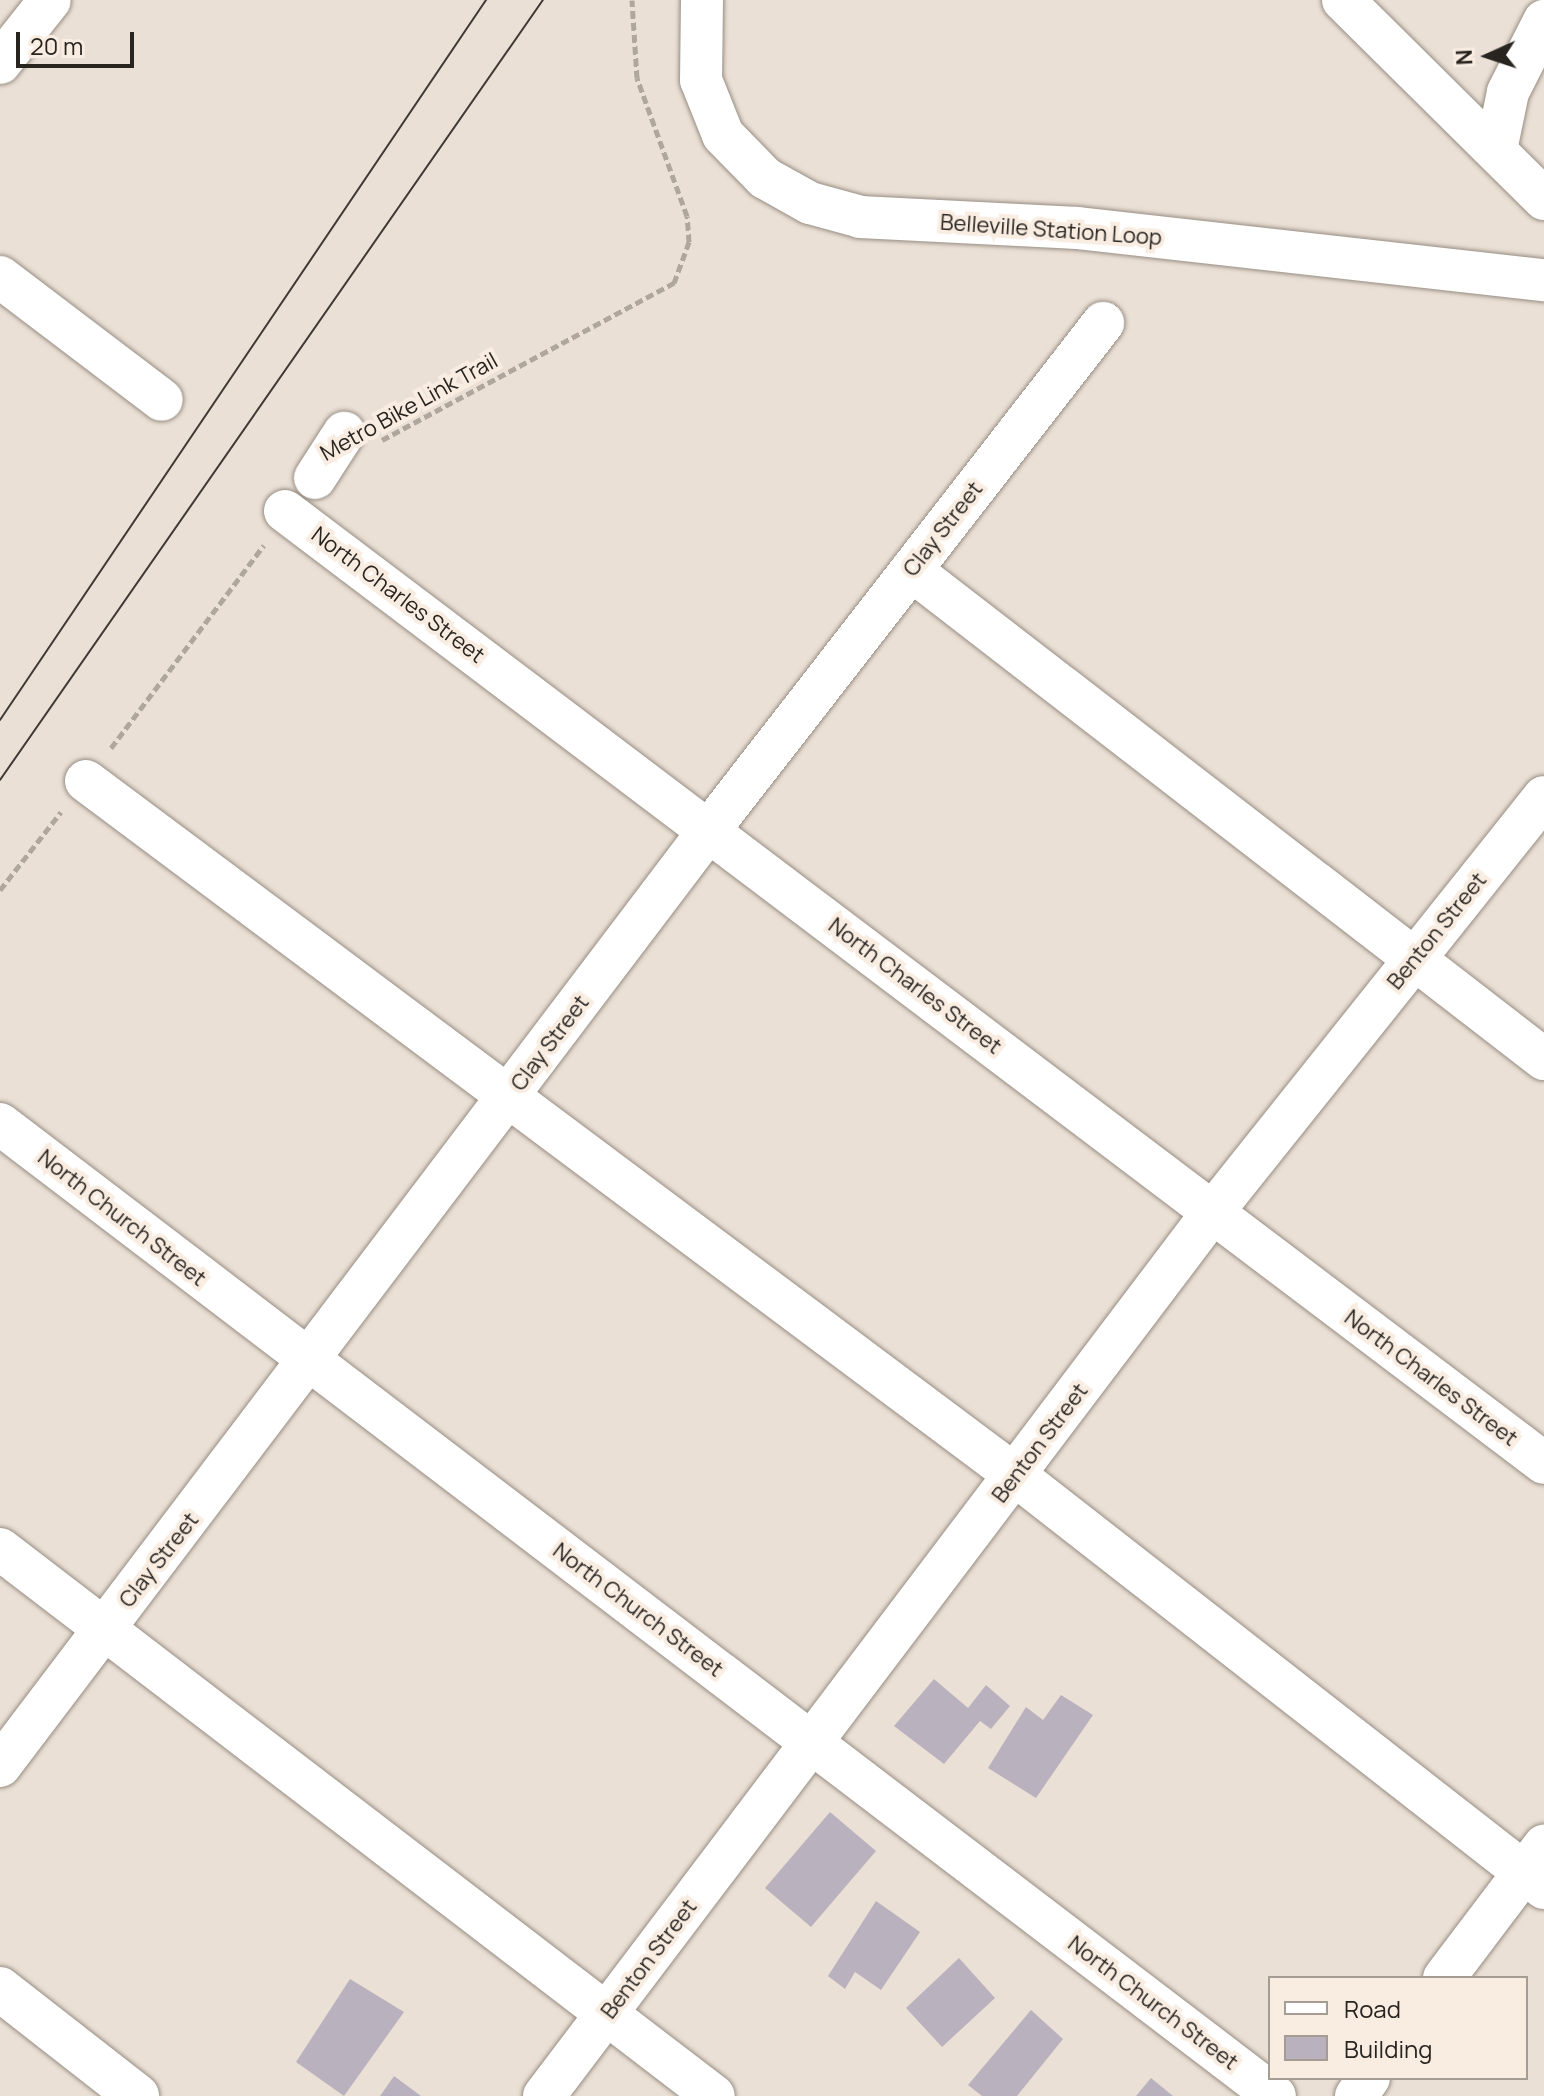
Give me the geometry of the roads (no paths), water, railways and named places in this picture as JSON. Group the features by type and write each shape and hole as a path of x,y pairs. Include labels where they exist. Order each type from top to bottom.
{"main road":[{"path":"0,1989 137,2096"}],"street":[{"path":"0,63 50,0"},
{"name":"Belleville Station Loop","path":"702,0 701,80 723,135 765,178 810,203 861,217 1077,228 1544,280"},
{"path":"1343,0 1544,199"},
{"path":"1496,150 1508,92 1544,21"},
{"path":"0,277 162,400"},
{"name":"Clay Street","path":"0,1766 311,1363 710,829 1103,323"},
{"path":"315,478 357,440"},
{"name":"North Charles Street","path":"285,511 710,829 1544,1463"},
{"path":"911,570 1413,961 1544,1059"},
{"path":"86,781 512,1094 1537,1869 1446,1976"},
{"name":"Benton Street","path":"544,2096 1212,1213 1544,797"},
{"name":"North Church Street","path":"0,1124 1275,2096"},
{"path":"0,1549 714,2096"}],"tram line":[{"path":"0,720 486,0"},
{"path":"0,780 543,0"}]}
